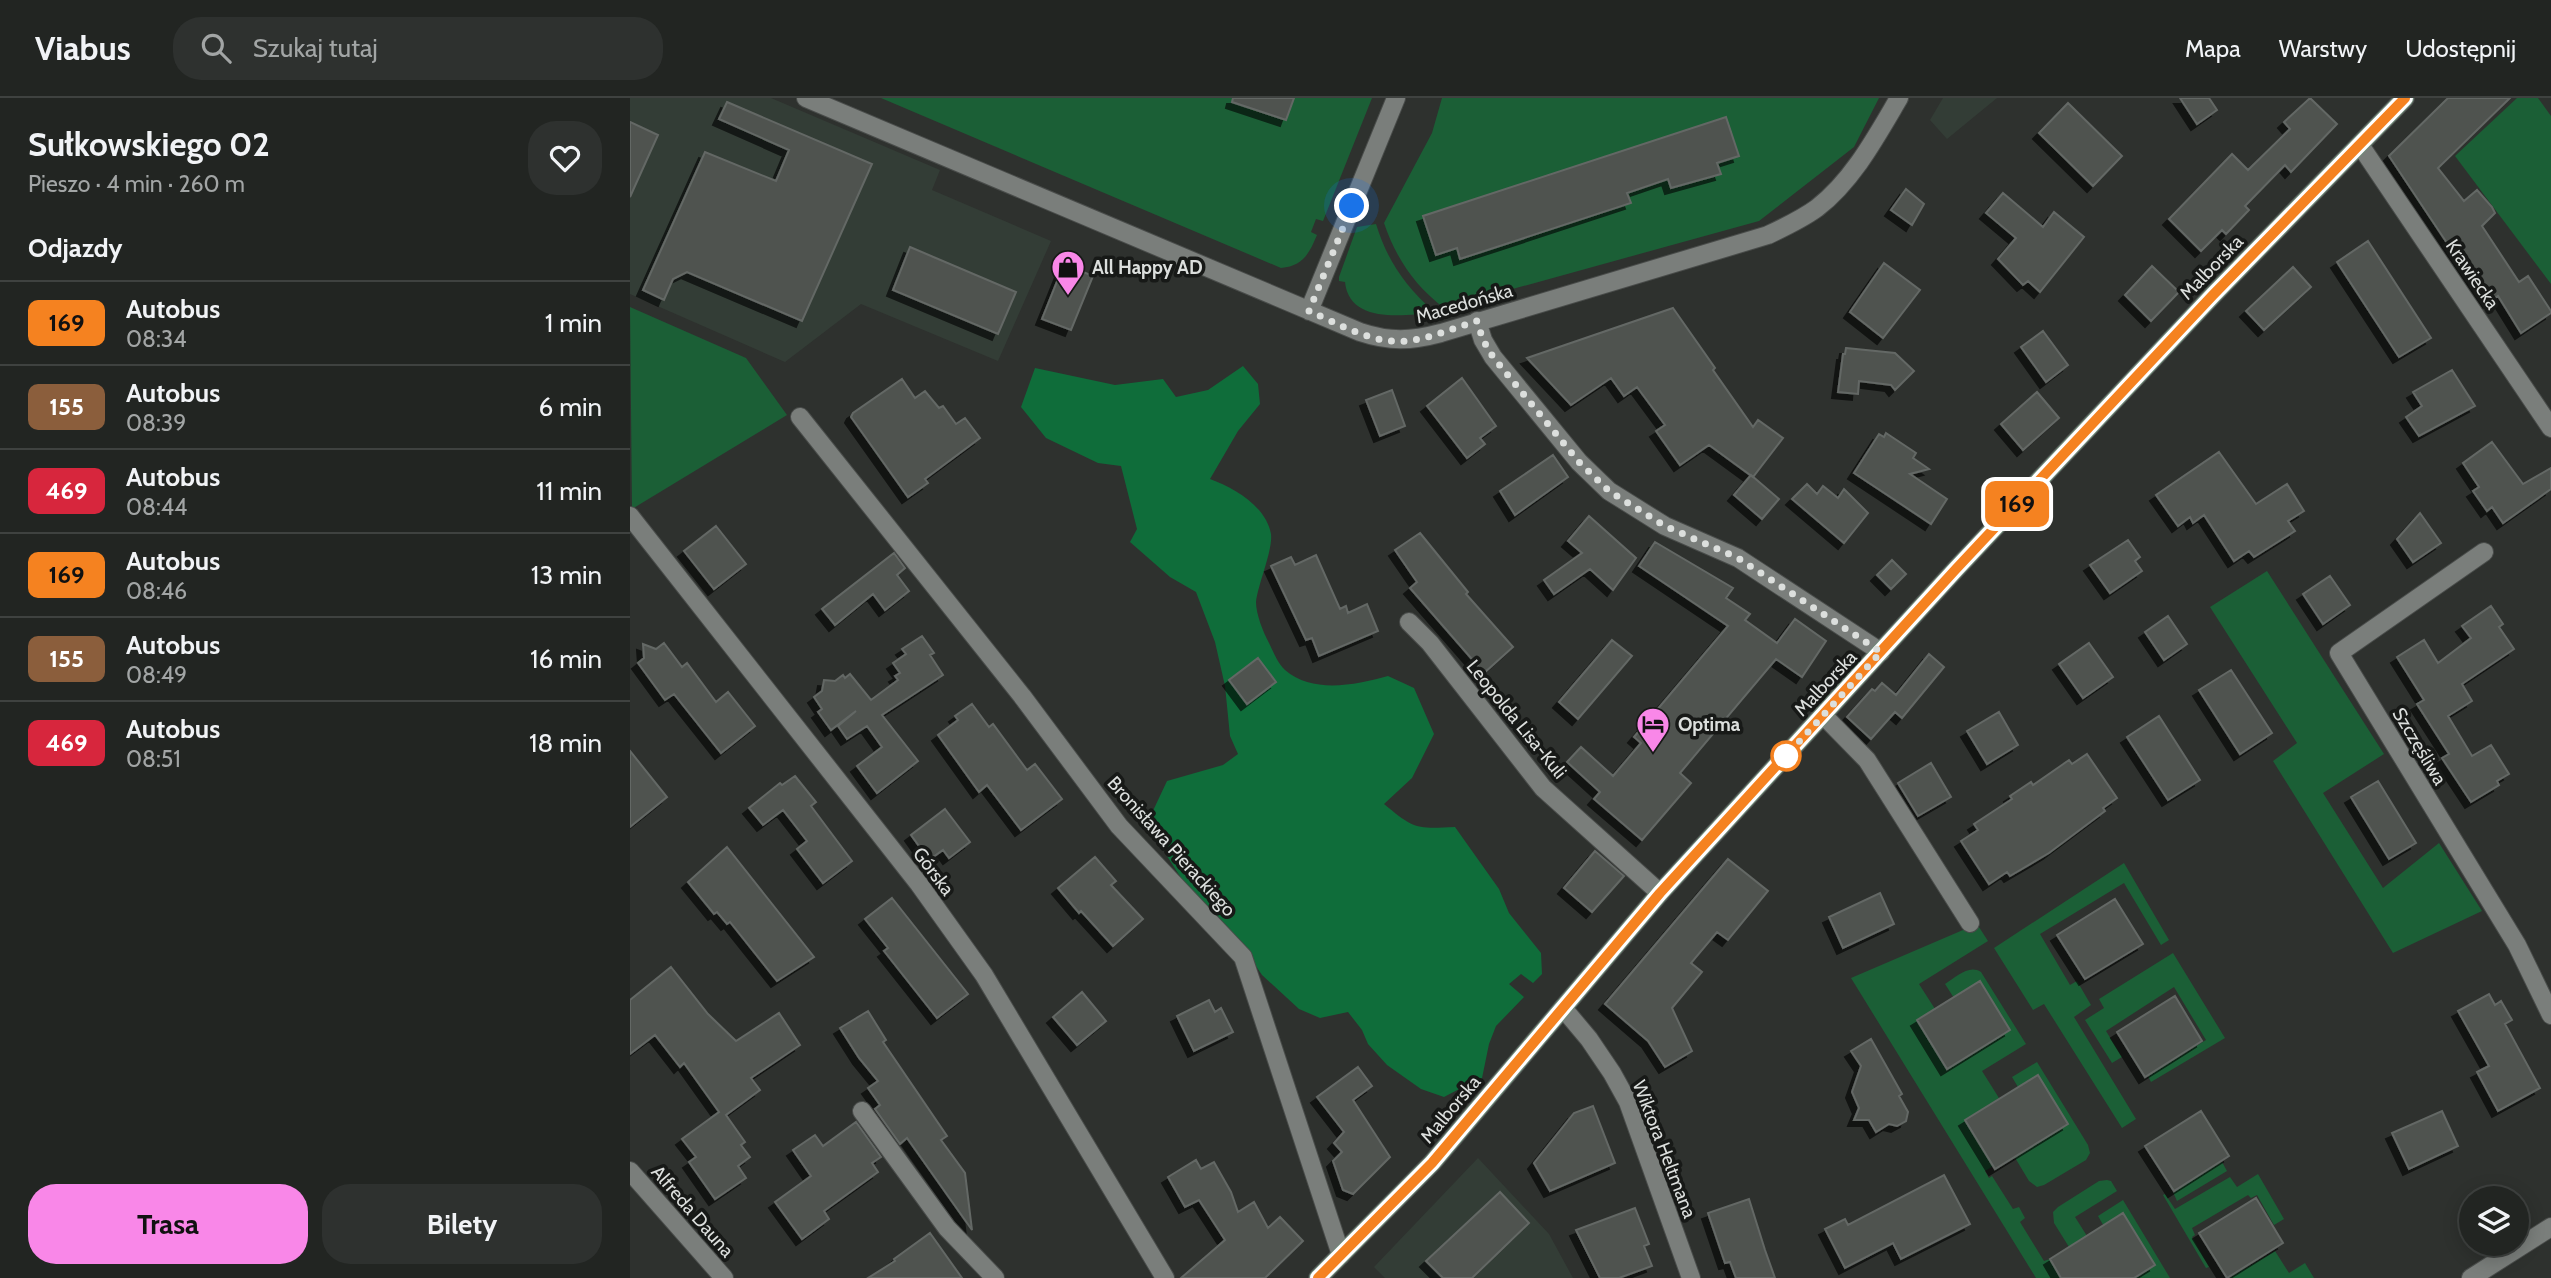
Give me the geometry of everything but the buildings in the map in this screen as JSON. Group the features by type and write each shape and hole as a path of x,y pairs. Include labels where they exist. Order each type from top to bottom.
{"street":[{"name":"Macedońska","path":"806,98 1309,311 1360,332 1391,341 1419,339 1768,234 1794,223 1816,209 1850,175 1899,98"},
{"path":"1309,311 1396,98"},
{"name":"Malborska","path":"1318,1278 1432,1163 1660,893 1881,652 2213,295 2405,98"},
{"name":"Krawiecka","path":"2360,145 2551,428"},
{"path":"1477,321 1483,340 1493,357 1579,462 1609,491 1665,526 1738,558 1881,652"},
{"name":"Bronisława Pierackiego","path":"800,417 1022,696 1119,826 1243,957 1341,1255"},
{"name":"Górska","path":"630,516 919,884 984,975 1165,1278"},
{"name":"Szczęśliwa","path":"2484,552 2339,653 2517,945 2551,1015"},
{"name":"Leopolda Lisa-Kuli","path":"1409,622 1430,643 1543,788 1660,893"},
{"path":"1823,715 1867,760 1970,923"},
{"name":"Wiktora Heltmana","path":"1563,1008 1612,1073 1628,1102 1691,1278"},
{"path":"862,1111 947,1228 995,1278"},
{"name":"Alfreda Dauna","path":"630,1171 724,1278"},
{"path":"2472,1278 2551,1227"}],"shaded area":[{"path":"630,98 771,98 940,170 932,190 1051,241 998,361 861,304 785,362 630,294"},
{"path":"1943,98 1997,98 1947,139 1930,120"},
{"path":"1478,1158 1549,1234 1573,1278 1385,1278 1374,1267"}],"green space":[{"path":"881,98 1372,98 1323,221 1316,219 1311,232 1317,235 1311,248 1300,262 1281,268"},
{"path":"1442,98 1879,98 1854,147 1759,221 1444,308 1407,270 1384,223 1432,133"},
{"path":"2517,98 2538,98 2551,116 2551,284 2455,156"},
{"path":"1376,224 1398,272 1434,312 1394,315 1367,311 1349,296 1345,282 1339,281 1357,227"},
{"path":"630,307 746,358 787,415 632,509"},
{"path":"1243,366 1258,384 1260,404 1238,431 1210,479 1248,499 1268,524 1271,534 1270,549 1256,602 1264,634 1280,664 1296,678 1321,685 1335,685 1388,676 1414,688 1434,734 1412,778 1384,804 1416,826 1455,827 1499,889 1509,913 1541,953 1542,974 1533,983 1521,974 1509,984 1524,997 1496,1026 1489,1044 1481,1083 1463,1087 1444,1097 1421,1089 1387,1065 1368,1044 1362,1030 1348,1012 1320,1018 1299,1009 1262,975 1239,941 1183,881 1167,856 1151,815 1167,781 1223,765 1238,754 1230,736 1225,686 1215,642 1196,592 1170,577 1130,542 1137,529 1121,466 1098,463 1046,438 1021,407 1035,368 1115,385 1163,379 1176,397 1208,390"},
{"path":"2267,571 2384,754 2323,793 2383,888 2439,843 2482,911 2393,953 2273,761 2297,743 2210,607"},
{"path":"2124,863 2169,940 2161,945 2124,883 2040,934 2070,985 2077,981 2091,1005 2074,1017 2136,1119 2122,1128 2044,1004 2033,1010 1994,948"},
{"path":"1977,924 1988,941 1919,984 1935,1009 1947,1069 2010,1030 1981,982 1954,998 1945,984 1967,970 1981,972 2026,1044 1982,1071 1999,1098 1965,1120 1993,1166 1985,1171 1989,1178 1992,1176 2013,1209 2019,1207 2025,1218 2020,1222 2044,1261 2050,1259 2061,1278 2036,1278 1851,978"},
{"path":"2173,953 2225,1038 2151,1082 2148,1076 2206,1040 2174,987 2106,1031 2122,1057 2112,1063 2085,1020 2104,1008 2099,999"},
{"path":"2037,1062 2088,1145 2090,1153 2086,1160 2037,1187 2029,1181 2014,1156 2038,1075 2018,1087 2012,1077"},
{"path":"2222,1162 2227,1171 2177,1201 2173,1192"},
{"path":"2258,1174 2284,1219 2274,1225 2257,1195 2251,1198 2248,1195 2192,1228 2195,1235 2192,1237 2209,1267 2206,1268 2163,1195 2165,1194 2175,1209 2230,1177 2237,1187"},
{"path":"2099,1181 2111,1181 2117,1191 2075,1217 2087,1236 2069,1247 2054,1223 2053,1212"},
{"path":"2123,1200 2170,1278 2134,1278 2098,1216"},
{"path":"2275,1251 2289,1273 2305,1263 2314,1278 2229,1278"}],"bus line":[{"name":"169","path":"1318,1278 1432,1163 1660,893 1956,569 2213,295 2405,98"}],"place":[{"name":"All Happy AD","path":"1068,297"},
{"name":"Optima","path":"1653,754"}],"route":[{"path":"1352,206 1309,311 1375,338 1391,341 1419,339 1477,321 1483,340 1493,357 1579,462 1609,491 1665,526 1738,558 1881,652 1786,756"}]}
